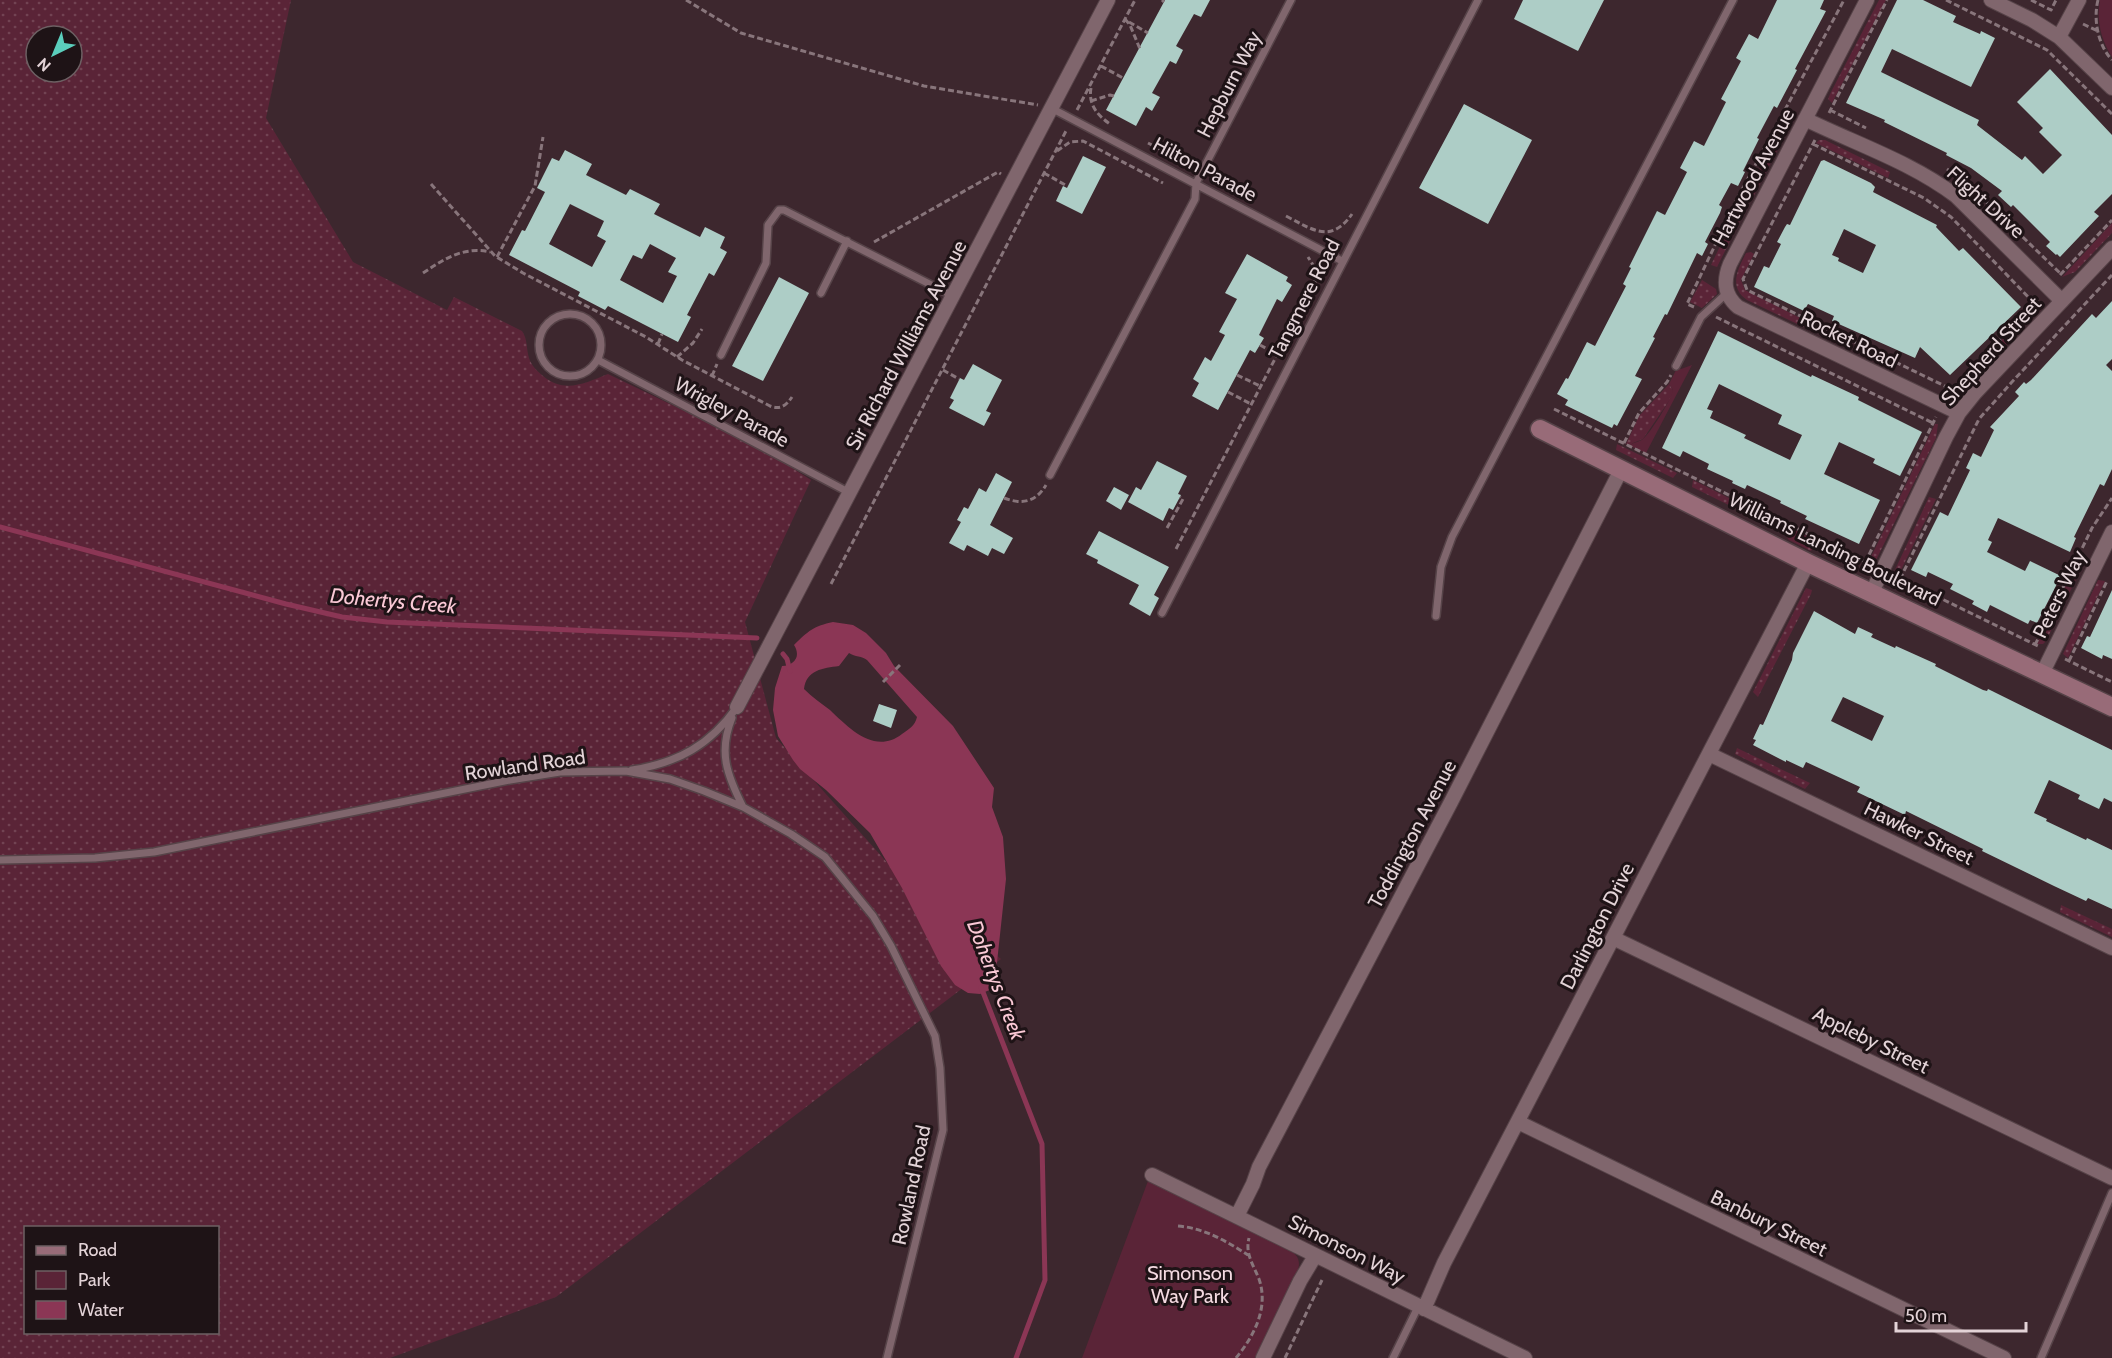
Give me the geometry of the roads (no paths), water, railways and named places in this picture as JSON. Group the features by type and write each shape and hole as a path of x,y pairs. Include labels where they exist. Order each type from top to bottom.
{"street":[{"name":"Sir Richard Williams Avenue","path":"737,707 1108,0"},
{"name":"Hartwood Avenue","path":"1727,293 1725,281 1730,264 1867,0"},
{"path":"1991,0 2032,20 2059,37 2112,88"},
{"path":"2059,37 2079,0"},
{"name":"Flight Drive","path":"1805,119 1910,167 1937,182 1956,196 2062,301"},
{"name":"Shepherd Street","path":"1872,592 1959,413 1975,393 2112,248"},
{"name":"Rocket Road","path":"1727,293 1738,307 1959,413"},
{"name":"Williams Landing Boulevard","path":"1540,429 1808,563 2112,707"},
{"name":"Toddington Avenue","path":"1237,1216 1259,1167 1451,802 1621,470"},
{"name":"Peters Way","path":"2042,674 2112,532"},
{"name":"Darlington Drive","path":"1421,1308 1808,563"},
{"name":"Hawker Street","path":"1709,754 2112,948"},
{"name":"Appleby Street","path":"1613,938 2112,1178"},
{"name":"Banbury Street","path":"1518,1122 2004,1358"},
{"name":"Simonson Way","path":"1152,1175 1525,1358"},
{"path":"1263,1358 1300,1281 1315,1256"}],"lane":[{"name":"Hepburn Way","path":"1050,475 1195,199 1196,183 1291,0"},
{"name":"Tangmere Road","path":"1162,613 1478,0"},
{"path":"1436,616 1441,567 1452,537 1733,0"},
{"name":"Hilton Parade","path":"1051,108 1342,261"},
{"path":"721,355 766,263 768,225 779,210 784,210 953,296"},
{"path":"821,293 847,242"},
{"path":"1676,366 1705,312 1727,293"},
{"path":"573,313 591,321 598,330 601,340 602,350 598,360 591,368 573,376 554,371 546,364 538,345 545,326 562,314 573,313"},
{"name":"Wrigley Parade","path":"598,360 850,493"},
{"path":"626,771 648,768 686,755 709,739 737,707"},
{"path":"737,707 729,727 725,759 729,780 743,807"},
{"name":"Rowland Road","path":"0,860 95,858 154,852 510,780 560,772 626,771 670,779 743,807 791,834 825,857 854,890 891,946 935,1035 940,1068 942,1130 887,1358"},
{"path":"2041,1358 2112,1193"},
{"path":"1393,1358 1421,1308"}],"water":[{"path":"833,622 853,625 866,633 886,653 894,666 953,726 994,788 992,807 1003,837 1006,879 995,981 992,989 980,994 968,993 955,985 941,966 902,888 870,833 826,790 800,769 778,736 773,710 775,688 782,666 796,659 797,653 794,645 799,640 821,625","holes":["849,653 867,660 917,717 911,727 892,740 882,742 863,737 804,689 808,678 816,671 839,666"]}],"waterway":[{"name":"Dohertys Creek","path":"0,527 342,617 387,622 757,638"},
{"name":"Dohertys Creek","path":"783,654 790,671"},
{"name":"Dohertys Creek","path":"981,987 1042,1144 1045,1280 1016,1358"}],"park label":[{"name":"Simonson Way Park","path":"1190,1284"}]}
